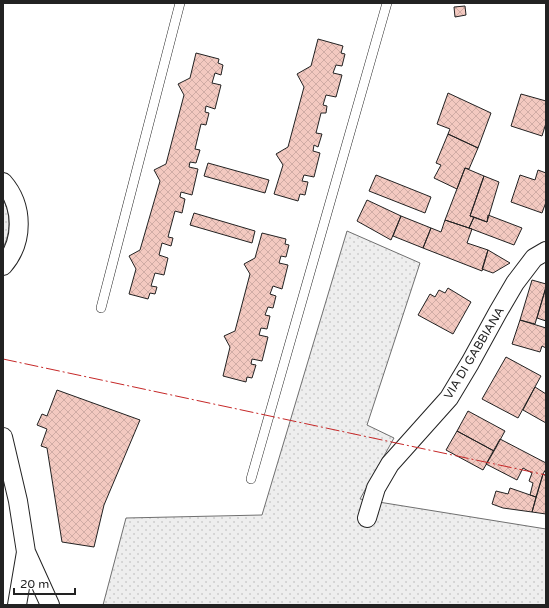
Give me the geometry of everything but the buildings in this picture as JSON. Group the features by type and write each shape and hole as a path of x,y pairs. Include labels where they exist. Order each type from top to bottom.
{"street":[{"path":"3,182 15,202 19,219 18,237 15,246 12,254 3,266"},
{"name":"VIA DI GABBIANA","path":"367,518 376,488 390,464 449,398 515,283 534,258 546,251"},
{"path":"3,437 19,507 26,552 50,605"},
{"path":"17,605 26,552"}],"lane":[{"path":"101,308 180,3"},
{"path":"251,479 387,3"}],"shaded area":[{"path":"3,199 8,211 9,229 3,248"},
{"path":"347,231 420,263 367,425 394,438 360,499 546,529 546,605 103,605 126,518 262,515"}],"power":[{"path":"3,359 546,475"}]}
